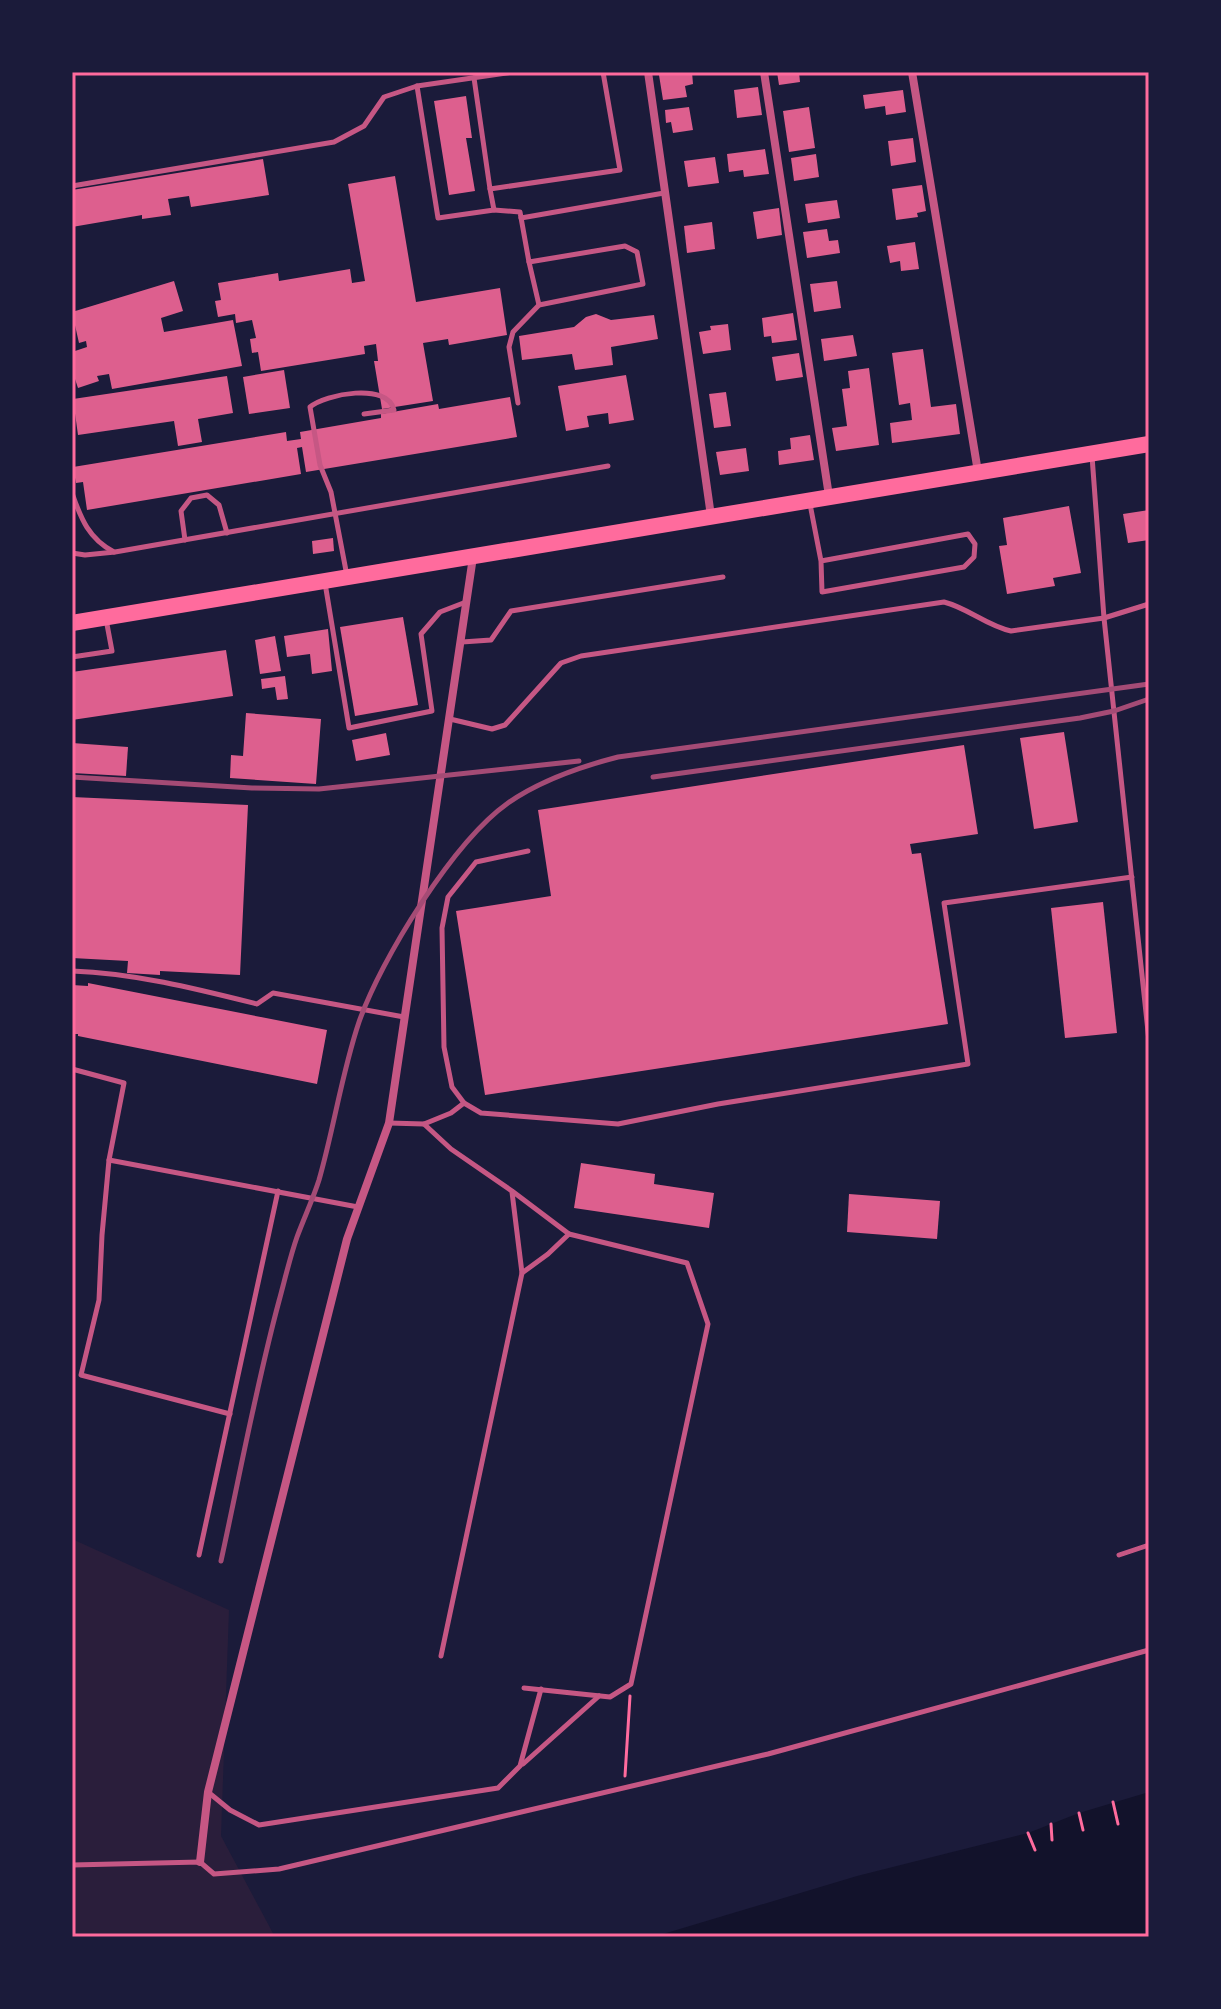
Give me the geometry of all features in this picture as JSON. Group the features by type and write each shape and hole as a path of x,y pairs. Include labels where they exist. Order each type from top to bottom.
{"main road":[{"path":"72,623 1149,444"}],"street":[{"path":"648,72 711,516"},
{"path":"764,72 829,496"},
{"path":"912,72 978,473"},
{"path":"200,1862 208,1792 343,1255 389,1123 473,557"}],"lane":[{"path":"72,186 334,142 364,126 384,97 417,86 513,72"},
{"path":"490,189 620,170 603,72"},
{"path":"474,78 494,210"},
{"path":"417,86 438,218 494,210 520,212 539,305"},
{"path":"521,218 664,193"},
{"path":"518,403 509,347 513,332 539,305 643,284 637,252 625,246 529,262"},
{"path":"347,577 336,513 320,465 310,407 319,399 376,393 388,398 394,410 364,414"},
{"path":"1092,454 1104,618 1149,1038"},
{"path":"72,553 115,552 608,466"},
{"path":"72,493 87,531 101,545 115,552"},
{"path":"185,540 181,511 191,498 207,495 219,505 227,533"},
{"path":"810,500 821,561 822,592 964,567 974,557 975,544 968,534 821,561"},
{"path":"462,642 491,640 511,611 723,577"},
{"path":"325,581 349,728 432,711 421,634 440,612 467,601"},
{"path":"450,719 492,729 505,725 561,663 581,656 944,602 959,606 1000,629 1011,631 1104,618 1149,604"},
{"path":"72,657 112,651 106,618"},
{"path":"528,851 476,862 448,897 442,928 444,1047 452,1087 464,1103 481,1113 618,1124 718,1104 968,1064 944,903 1132,877"},
{"path":"72,971 98,972 195,989 257,1004 273,993 405,1017"},
{"path":"72,1069 124,1083 109,1160 99,1300 81,1375 230,1414"},
{"path":"389,1123 424,1124 451,1113 464,1103"},
{"path":"424,1124 451,1149 569,1234 687,1263 708,1324 631,1684 610,1697 524,1688"},
{"path":"109,1160 358,1207"},
{"path":"199,1555 278,1191"},
{"path":"441,1656 522,1273 512,1191"},
{"path":"522,1273 569,1234"},
{"path":"1119,1555 1149,1545"},
{"path":"72,1865 200,1862 214,1874 279,1869 768,1754 1149,1650"},
{"path":"520,1766 541,1689"},
{"path":"208,1792 230,1810 259,1825 498,1788 599,1695"}],"path":[{"path":"625,1789 631,1684"},
{"path":"1113,1802 1118,1824"},
{"path":"1079,1813 1083,1830"},
{"path":"1051,1824 1052,1840"},
{"path":"1028,1833 1035,1850"}],"shaded area":[{"path":"72,1539 229,1610 221,1836 275,1937 72,1937"},
{"path":"1149,1792 1149,1937 653,1937 857,1876 1028,1833 1079,1813"}],"building":[{"path":"692,72 693,84 685,86 687,97 663,100 659,75"},
{"path":"777,72 799,72 800,82 779,85"},
{"path":"758,87 762,115 737,118 734,90"},
{"path":"903,90 906,112 886,115 885,106 865,109 863,95"},
{"path":"466,96 472,138 466,138 475,191 449,195 434,101"},
{"path":"689,107 693,130 673,133 671,122 666,123 665,110"},
{"path":"809,107 815,148 789,152 783,111"},
{"path":"913,138 916,162 891,166 888,141"},
{"path":"765,149 769,174 744,177 743,170 729,172 727,154"},
{"path":"816,154 819,177 794,181 791,158"},
{"path":"715,157 719,183 688,187 684,161"},
{"path":"263,159 269,195 191,207 189,196 168,199 171,215 142,219 142,215 72,227 72,190"},
{"path":"395,176 416,302 500,288 507,335 449,345 448,339 423,343 433,401 382,409 374,361 378,361 376,344 364,346 365,354 261,371 258,352 252,353 250,339 256,338 252,320 236,323 235,314 218,317 215,301 221,300 218,283 278,273 279,281 350,269 352,283 365,281 348,184"},
{"path":"922,185 926,211 917,213 918,217 896,220 892,189"},
{"path":"837,200 840,218 808,223 805,204"},
{"path":"779,208 782,235 757,239 753,212"},
{"path":"712,222 715,249 687,253 684,226"},
{"path":"827,229 829,241 838,240 840,253 807,258 803,232"},
{"path":"915,242 919,269 901,271 900,261 890,263 887,246"},
{"path":"174,281 183,311 161,318 164,332 233,320 242,366 112,389 109,374 97,376 99,381 78,388 72,370 72,352 87,347 86,341 79,343 72,312"},
{"path":"837,281 841,308 814,312 810,284"},
{"path":"793,313 797,340 772,343 771,336 764,337 762,318"},
{"path":"596,314 611,320 654,315 658,339 611,347 613,365 575,370 572,354 522,360 519,336 574,327 586,317"},
{"path":"728,324 731,350 703,354 699,332 711,330 710,326"},
{"path":"853,335 857,356 824,361 821,339"},
{"path":"923,349 931,407 956,404 960,434 892,443 890,423 912,420 910,403 899,405 892,353"},
{"path":"799,353 803,377 776,381 772,357"},
{"path":"869,368 879,445 836,451 832,428 847,426 842,389 850,388 848,371"},
{"path":"284,370 290,408 249,414 243,377"},
{"path":"626,375 634,420 609,424 608,413 587,416 589,427 566,431 558,386"},
{"path":"227,376 233,413 198,419 202,442 178,446 174,421 78,435 73,399"},
{"path":"726,392 731,426 714,428 709,394"},
{"path":"510,397 517,437 306,472 302,447 297,448 301,474 87,510 83,482 76,483 73,467 286,432 287,441 301,439 300,432 381,418 381,414 438,404 439,409"},
{"path":"810,435 814,460 779,465 778,451 791,449 790,438"},
{"path":"746,448 749,471 720,475 716,452"},
{"path":"1069,506 1081,573 1053,578 1055,586 1007,594 999,546 1007,545 1003,518"},
{"path":"1149,510 1149,540 1128,543 1123,514"},
{"path":"333,538 334,551 313,554 312,541"},
{"path":"403,617 418,705 355,716 340,627"},
{"path":"328,629 332,671 312,674 310,654 287,657 284,636"},
{"path":"275,636 281,671 260,674 255,640"},
{"path":"226,650 233,696 72,720 72,672"},
{"path":"285,676 288,699 277,700 275,687 262,689 261,679"},
{"path":"246,713 321,719 316,784 230,778 231,755 243,756"},
{"path":"1064,732 1078,822 1034,829 1020,738"},
{"path":"386,733 390,755 356,761 352,740"},
{"path":"72,743 128,747 126,776 72,773"},
{"path":"964,745 978,834 910,844 912,854 921,853 948,1024 485,1095 456,911 551,896 538,810"},
{"path":"72,797 248,805 240,975 160,971 160,975 127,973 128,961 72,958"},
{"path":"1103,902 1117,1033 1065,1038 1051,908"},
{"path":"88,983 327,1030 317,1084 72,1034 72,985 88,986"},
{"path":"581,1163 655,1174 654,1184 714,1193 709,1228 574,1208"},
{"path":"849,1194 940,1201 937,1239 847,1232"}],"railway":[{"path":"221,1561 271,1333 294,1245 319,1180 359,1022 401,935 442,873 487,821 508,803 547,781 618,757 1149,684"},
{"path":"653,777 1080,718 1149,699"},
{"path":"72,777 319,789 579,761"}]}
